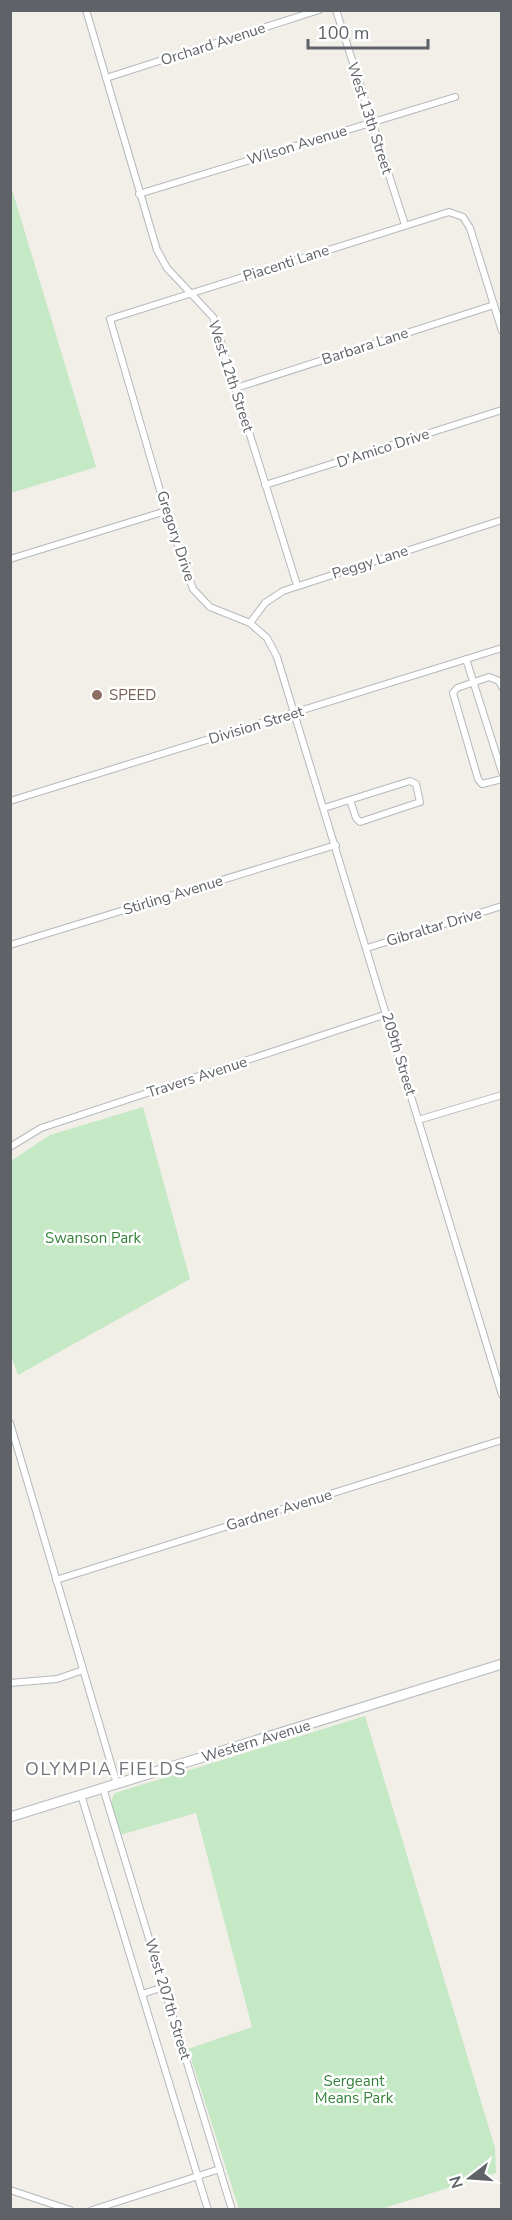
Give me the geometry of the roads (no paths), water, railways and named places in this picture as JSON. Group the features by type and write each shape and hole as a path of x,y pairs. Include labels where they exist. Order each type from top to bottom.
{"main road":[{"name":"Western Avenue","path":"10,1817 501,1664"}],"street":[{"name":"West 12th Street","path":"86,10 157,250 167,268 213,317 297,585"},
{"name":"Orchard Avenue","path":"106,78 319,10"},
{"name":"West 13th Street","path":"336,10 370,123 405,225"},
{"name":"Wilson Avenue","path":"139,194 454,97"},
{"name":"Piacenti Lane","path":"110,319 449,212 463,216 470,228 494,305"},
{"path":"494,305 501,332"},
{"name":"Barbara Lane","path":"236,388 494,305"},
{"name":"Gregory Drive","path":"110,319 166,511 194,589 210,607 250,623 273,647 295,713"},
{"name":"D'Amico Drive","path":"265,485 501,410"},
{"path":"10,559 166,511"},
{"name":"Peggy Lane","path":"250,623 271,598 297,585 501,520"},
{"name":"Division Street","path":"10,801 501,648"},
{"path":"466,659 501,772"},
{"path":"501,687 495,678 457,688 453,693 478,779 482,784 501,779"},
{"name":"209th Street","path":"295,713 501,1395"},
{"path":"324,808 350,800 410,782 416,784 421,798 420,802 360,822 350,800"},
{"name":"Stirling Avenue","path":"10,945 336,845"},
{"name":"Gibraltar Drive","path":"367,948 501,906"},
{"name":"Travers Avenue","path":"10,1147 41,1128 387,1014"},
{"path":"418,1120 501,1095"},
{"path":"10,1423 117,1784"},
{"name":"Gardner Avenue","path":"56,1580 501,1440"},
{"path":"10,1683 57,1679 83,1670"},
{"name":"West 207th Street","path":"103,1788 232,2210"},
{"name":"West 207th Street","path":"81,1795 208,2210"},
{"path":"142,1994 164,1987"},
{"path":"92,2210 220,2169"},
{"path":"10,2190 70,2210"}],"place":[{"name":"SPEED","path":"97,695"}],"district":[{"name":"OLYMPIA FIELDS","path":"106,1769"}],"park label":[{"name":"Swanson Park","path":"93,1238"},
{"name":"Sergeant Means Park","path":"354,2090"}]}
